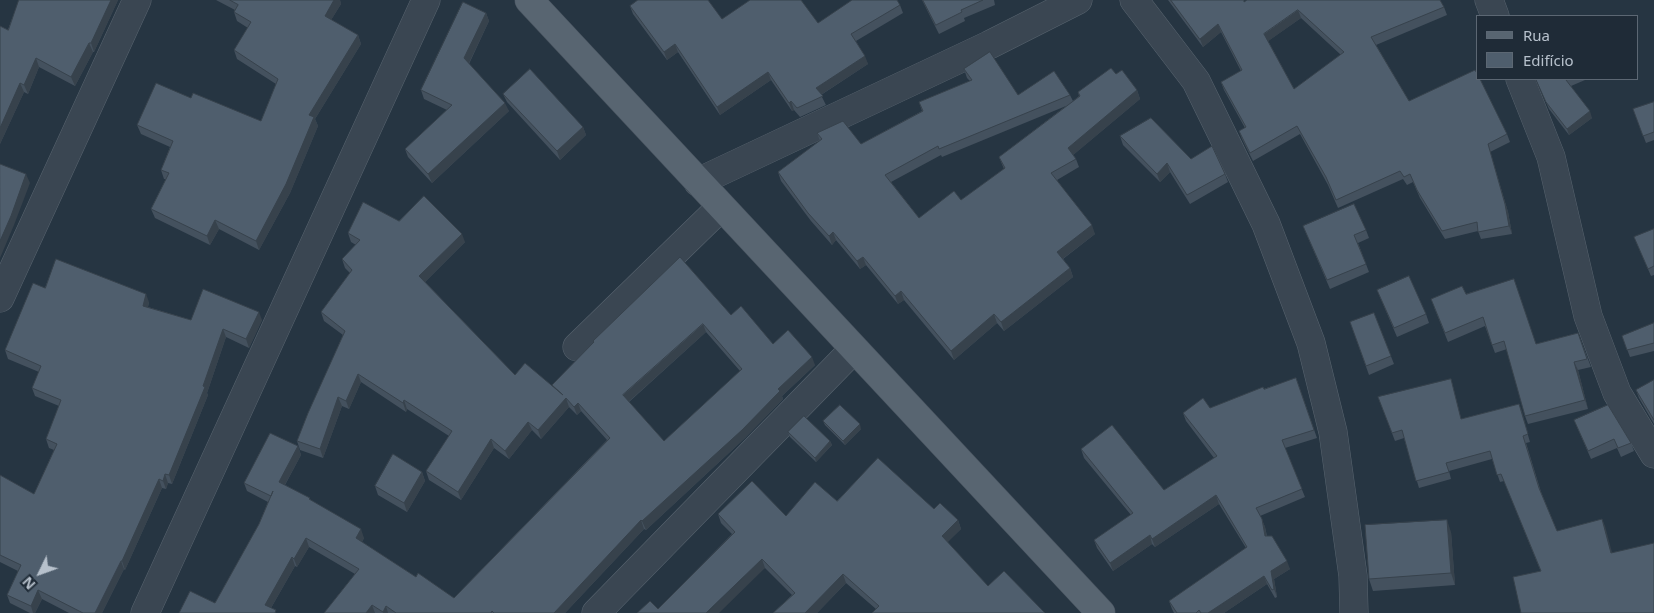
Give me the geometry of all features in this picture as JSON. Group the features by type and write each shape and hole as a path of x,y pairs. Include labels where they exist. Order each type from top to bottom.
{"main road":[{"path":"529,0 1101,613"}],"street":[{"path":"0,298 137,0"},
{"path":"145,613 426,0"},
{"path":"698,182 989,45 1078,0"},
{"path":"1134,0 1196,81 1266,224 1310,343 1333,432 1353,576 1354,613"},
{"path":"1489,0 1495,15"},
{"path":"1520,80 1551,157 1588,316 1617,393 1654,454"},
{"path":"577,347 721,207"},
{"path":"596,613 854,349"}],"building":[{"path":"19,0 111,0 91,43 89,43 71,77 36,58 24,85 20,83 0,128 0,26 8,30"},
{"path":"230,0 334,0 325,16 358,35 309,115 314,117 286,184 256,241 215,220 207,236 151,209 169,173 161,170 173,141 137,125 156,83 191,98 193,93 261,121 278,79 234,50 251,22 234,12 238,5"},
{"path":"638,0 708,0 722,19 750,0 801,0 818,23 852,0 897,0 900,5 851,34 865,56 816,88 823,96 797,108 791,101 789,103 768,72 717,107 675,44 664,52 630,6"},
{"path":"923,0 983,0 961,10 962,12 936,25"},
{"path":"1171,0 1244,0 1244,2 1247,0 1440,0 1444,7 1371,37 1409,101 1475,70 1476,80 1480,80 1507,134 1488,144 1505,204 1509,226 1478,232 1477,222 1442,231 1417,190 1410,174 1404,177 1400,171 1336,200 1326,177 1297,126 1250,153 1239,131 1246,127 1221,82 1242,70 1218,24 1200,39","holes":["1298,10 1344,52 1294,89 1264,34"]},
{"path":"463,2 486,13 464,58 505,103 428,174 405,149 452,105 421,90"},
{"path":"990,52 1018,95 1054,71 1070,95 939,149 938,146 885,175 919,218 954,191 961,200 1005,168 999,157 1080,96 1078,92 1111,68 1116,74 1122,70 1137,90 1068,148 1076,159 1051,173 1092,225 1057,252 1070,268 1001,322 994,314 951,351 901,291 895,296 863,257 857,261 833,232 829,236 808,213 778,172 822,139 817,133 843,121 861,144 923,111 919,102 972,80 964,69"},
{"path":"530,69 583,127 557,151 503,94"},
{"path":"1536,80 1566,80 1590,111 1567,129 1546,102"},
{"path":"1654,102 1654,132 1643,136 1633,109"},
{"path":"1151,118 1191,159 1212,146 1225,174 1187,195 1167,163 1157,174 1120,136"},
{"path":"0,164 26,174 0,241"},
{"path":"424,196 462,234 419,276 515,375 525,363 563,395 552,385 593,341 680,257 731,315 741,306 773,344 788,330 812,357 778,389 780,391 742,430 641,520 554,613 494,613 492,611 491,613 396,613 386,606 383,612 372,605 366,613 324,613 359,569 306,538 294,559 292,557 265,605 276,610 275,613 179,613 190,591 215,603 259,524 271,496 244,483 270,433 298,446 279,482 310,498 361,529 356,538 416,577 418,573 454,598 610,438 578,403 574,407 566,398 538,430 528,422 505,451 491,439 458,492 426,471 452,431 404,400 403,403 358,374 346,401 338,397 320,449 297,441 345,331 321,312 352,270 342,259 360,240 348,233 363,202 399,221","holes":["703,324 742,369 664,441 623,395"]},
{"path":"1354,204 1366,230 1354,235 1366,264 1327,280 1303,226"},
{"path":"1654,229 1654,266 1648,269 1634,237"},
{"path":"56,259 146,294 143,306 191,320 203,289 259,312 246,339 223,329 203,386 205,387 169,475 165,474 163,481 159,479 122,561 95,613 83,613 38,590 31,606 7,595 21,565 0,555 0,475 34,494 57,444 46,439 61,400 32,388 41,366 5,350 33,283 45,288"},
{"path":"1409,276 1426,314 1394,328 1377,290"},
{"path":"1514,279 1536,344 1578,333 1587,359 1574,362 1585,400 1525,416 1504,341 1492,345 1483,317 1445,333 1431,299 1462,286 1466,294"},
{"path":"1374,313 1391,356 1366,366 1350,322"},
{"path":"1654,323 1654,343 1627,350 1622,336"},
{"path":"1296,378 1314,430 1282,440 1302,489 1256,508 1262,519 1265,536 1272,536 1287,561 1271,571 1274,589 1272,590 1264,576 1208,613 1201,613 1199,610 1196,613 1177,613 1169,601 1247,547 1216,495 1152,539 1150,535 1110,563 1094,540 1133,513 1081,449 1112,425 1164,490 1217,456 1183,413 1203,398 1210,408 1263,387 1264,389"},
{"path":"1451,379 1461,419 1519,404 1528,434 1523,436 1539,488 1557,531 1602,519 1611,553 1654,543 1654,613 1521,613 1513,577 1541,571 1501,474 1497,475 1490,451 1446,463 1449,472 1416,481 1402,430 1392,433 1378,397"},
{"path":"1654,380 1654,420 1636,390"},
{"path":"840,405 860,424 843,441 823,421"},
{"path":"1608,405 1631,443 1618,448 1614,439 1588,451 1574,420"},
{"path":"804,416 830,441 815,458 788,432"},
{"path":"393,454 422,472 404,503 375,486"},
{"path":"878,458 934,509 940,503 958,520 942,536 988,586 1004,571 1045,613 872,613 879,606 843,574 805,613 773,613 795,593 762,559 706,613 637,613 650,601 658,609 735,532 718,514 752,481 786,516 815,482 837,501"},
{"path":"1447,520 1451,573 1369,579 1365,525"}]}
